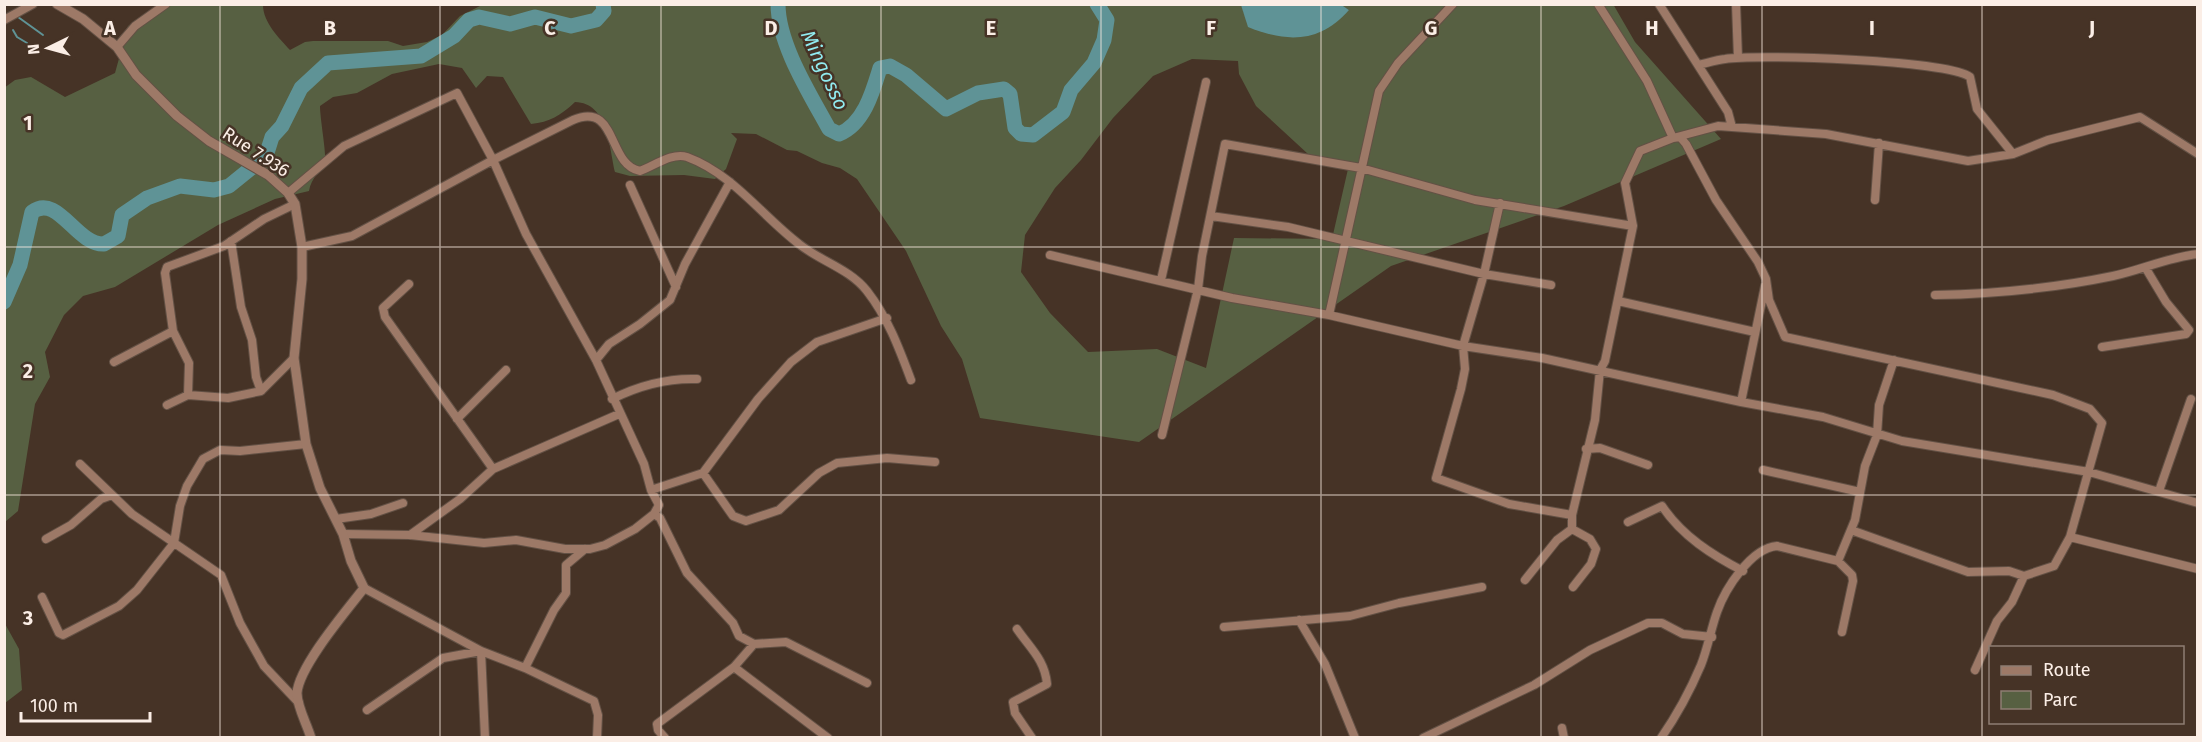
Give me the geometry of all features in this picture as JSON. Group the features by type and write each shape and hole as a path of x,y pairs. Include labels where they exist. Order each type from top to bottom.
{"street":[{"path":"4,20 33,4"},
{"name":"Rue 7.936","path":"57,4 82,19 117,47 136,75 161,103 209,141 268,175 288,193 295,204 302,247 302,279 294,358 306,444 320,488 343,534 351,561 364,588"},
{"path":"117,47 135,26 166,4"},
{"path":"1329,315 1379,91 1398,63 1453,4"},
{"path":"1598,4 1647,81 1673,138"},
{"path":"1659,4 1728,112 1732,128"},
{"path":"1736,4 1738,58"},
{"path":"1698,65 1738,58 1854,60 1946,69 1966,74 1970,77 1977,109 2013,154"},
{"path":"1161,280 1206,82"},
{"path":"288,193 344,146 457,93 494,160 526,234 596,360 612,399 644,464 651,490 659,506 654,514 605,545 585,549 565,549 516,540 484,543 410,535 343,534"},
{"path":"302,247 352,236 494,160 583,116 594,117 603,123 620,154 636,170 671,158 686,156 730,182 798,244 820,260 853,277 887,318 911,380"},
{"path":"1572,530 1572,515 1594,420 1600,370 1605,362 1633,226 1625,183 1640,151 1673,138 1718,126 1838,135 1968,161 2013,154 2048,140 2140,117 2198,154"},
{"path":"1673,138 1680,137 1686,144 1716,200 1758,262 1766,279 1769,300 1785,337 2053,395 2090,409 2102,423 2070,537 2054,566 2024,576 2009,571 1968,572 1851,530"},
{"path":"1875,200 1879,143"},
{"path":"1162,435 1198,289 1225,144 1361,168 1475,200 1633,226"},
{"path":"596,360 609,344 640,324 670,300 685,264 730,182"},
{"path":"630,185 676,287"},
{"path":"1500,203 1484,274 1462,346 1465,369 1436,478 1509,504 1572,515"},
{"path":"188,395 189,363 174,331 165,273 167,267 209,252 295,204"},
{"path":"1210,216 1288,227 1484,274 1551,285"},
{"path":"231,241 242,307 252,340 256,377 261,392"},
{"path":"1050,255 1462,346 1542,358 1741,402 1823,417 1877,435 2089,472 2198,503"},
{"path":"1935,295 1983,294 2077,282 2198,255"},
{"path":"2102,347 2186,334 2189,330 2166,302 2145,267"},
{"path":"1741,402 1766,279"},
{"path":"409,284 383,308 385,316 493,469"},
{"path":"1618,301 1755,332"},
{"path":"651,490 704,473 758,399 792,362 829,336 887,318"},
{"path":"114,362 174,331"},
{"path":"167,405 188,395 228,398 261,392 294,358"},
{"path":"1838,561 1851,530 1865,466 1877,435 1879,405 1894,360"},
{"path":"457,419 506,370"},
{"path":"612,399 630,390 678,378 697,379"},
{"path":"2159,491 2191,399"},
{"path":"410,535 460,499 493,469 619,414"},
{"path":"42,597 59,633 68,634 119,606 137,590 174,543 180,506 187,486 203,459 220,450 240,451 306,444"},
{"path":"1586,449 1600,448 1648,465"},
{"path":"704,473 733,516 746,521 779,510 819,473 837,463 886,458 935,462"},
{"path":"81,464 132,514 221,575 240,623 264,666 299,703"},
{"path":"1763,470 1860,492"},
{"path":"46,539 71,525 101,499 112,495"},
{"path":"336,519 371,514 403,503"},
{"path":"1628,522 1662,506 1671,519 1693,540 1743,571"},
{"path":"654,514 660,518 687,573 733,622 739,636 754,644 780,640 786,642 867,683"},
{"path":"1525,580 1557,540 1572,530"},
{"path":"1572,530 1590,539 1596,549 1591,564 1573,587"},
{"path":"2070,537 2198,569"},
{"path":"1661,738 1686,697 1712,637 1717,611 1728,591 1758,553 1768,547 1777,546 1838,561 1852,575 1853,581 1842,632"},
{"path":"525,668 554,610 566,593 566,565 585,549"},
{"path":"1975,670 1997,621 2012,602 2024,576"},
{"path":"1224,627 1350,616 1399,603 1482,587"},
{"path":"310,738 297,693 300,682 323,641 364,588 481,651 525,668 594,701 598,715 597,738"},
{"path":"1299,620 1325,664 1354,738"},
{"path":"1423,738 1534,685 1590,650 1648,623 1662,622 1683,634 1712,637"},
{"path":"1017,629 1040,658 1046,672 1047,684 1012,702 1015,713 1032,738"},
{"path":"665,738 658,730 657,724 734,667 754,644"},
{"path":"367,710 443,657 481,651"},
{"path":"481,651 484,738"},
{"path":"734,667 828,738"},
{"path":"1562,728 1564,738"}],"green space":[{"path":"484,4 1241,4 1249,27 1349,10 1340,5 1613,4 1635,42 1721,139 1564,206 1391,266 1139,442 980,418 962,359 941,326 906,251 857,179 840,168 822,163 797,151 787,150 756,134 731,133 737,139 726,169 715,179 684,175 630,176 615,172 601,118 586,104 575,102 554,118 531,124 503,77 487,76 476,88 462,68 439,64 392,74 357,93 333,97 320,106 325,158 309,191 275,199 218,225 115,287 83,296 64,315 45,352 50,377 35,404 18,511 5,522 4,88 15,80 31,77 65,97 115,73 128,26 159,5 263,5 269,24 290,50 305,42 313,41 388,41 403,46 427,42 442,35 460,16","holes":["1192,59 1238,61 1239,74 1256,106 1308,154 1348,169 1332,239 1234,238 1206,368 1157,349 1088,352 1050,313 1021,272 1025,235 1055,188 1081,160 1113,118 1153,76"]},
{"path":"4,622 19,649 22,690 5,703"}],"water":[{"path":"1340,4 1349,10 1338,21 1315,34 1302,37 1276,36 1248,27 1241,5"}],"waterway":[{"name":"Mingosso","path":"4,302 20,265 32,212 41,208 50,209 85,237 104,244 118,236 122,215 147,198 180,186 214,190 229,186 266,156 272,137 282,126 301,88 328,63 421,56 454,36 469,20 479,17 510,24 535,17 571,26 596,20 604,11 603,4"},
{"name":"Mingosso","path":"778,4 779,19 789,52 829,129 839,134 855,123 866,106 880,68 890,66 906,75 946,109 978,93 1004,89 1010,94 1015,128 1021,134 1033,135 1063,112 1071,90 1094,63 1104,40 1107,20 1097,4"},
{"path":"18,17 43,35"},
{"path":"13,30 17,37 27,43"}]}
